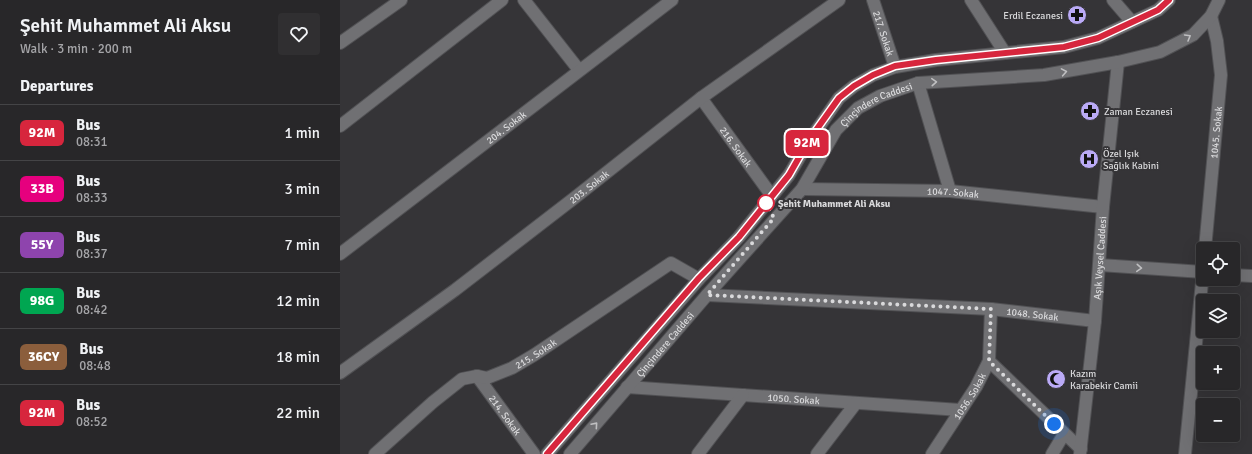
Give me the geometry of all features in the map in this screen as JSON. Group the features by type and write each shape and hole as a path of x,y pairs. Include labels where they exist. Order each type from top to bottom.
{"street":[{"path":"340,43 401,0"},
{"path":"340,126 502,0"},
{"path":"524,0 579,70"},
{"name":"204. Sokak","path":"340,254 672,0"},
{"name":"203. Sokak","path":"340,373 455,290 701,98 839,0"},
{"name":"217. Sokak","path":"873,0 895,66"},
{"path":"971,0 1005,53"},
{"path":"1113,0 1132,22"},
{"name":"Çinçindere Caddesi","path":"547,454 699,278 739,237 789,175 809,140 839,98 854,86 873,75 895,66 936,60 1064,47 1098,38 1158,10 1169,0"},
{"name":"Çinçindere Caddesi","path":"570,454 707,295 802,189 836,130 858,108 880,96 918,83 1044,75 1118,62 1160,52 1193,35 1211,16 1219,0"},
{"name":"1045. Sokak","path":"1206,242 1221,75 1211,16"},
{"name":"Aşık Veysel Caddesi","path":"1081,452 1095,321 1103,207 1118,62"},
{"path":"918,83 950,191"},
{"name":"216. Sokak","path":"701,98 772,196"},
{"name":"1047. Sokak","path":"802,189 950,191 1103,207"},
{"name":"215. Sokak","path":"375,454 462,378 477,376 487,378 512,368 534,355 671,263 699,278"},
{"path":"1100,265 1196,272"},
{"path":"1240,275 1252,276"},
{"path":"1185,454 1202,286"},
{"name":"1048. Sokak","path":"707,295 991,309 1095,321"},
{"name":"1056. Sokak","path":"932,454 976,387 989,361 991,309"},
{"path":"989,361 1081,452"},
{"name":"214. Sokak","path":"477,376 534,454"},
{"name":"1050. Sokak","path":"628,387 960,410"},
{"path":"698,454 743,395"},
{"path":"817,454 856,403"},
{"path":"1052,454 1064,434"}],"bus line":[{"name":"92M","path":"547,454 699,278 739,237 789,175 809,140 839,98 854,86 873,75 895,66 936,60 1064,47 1098,38 1158,10 1169,0"}],"place":[{"name":"Erdil Eczanesi","path":"1077,15"},
{"name":"Zaman Eczanesi","path":"1090,111"},
{"name":"Özel Işık Sağlık Kabini","path":"1089,159"},
{"name":"Şehit Muhammet Ali Aksu","path":"766,203"},
{"name":"Kazım Karabekir Camii","path":"1056,379"}],"route":[{"path":"766,203 774,218 707,295 991,309 989,361 1054,424"}]}
